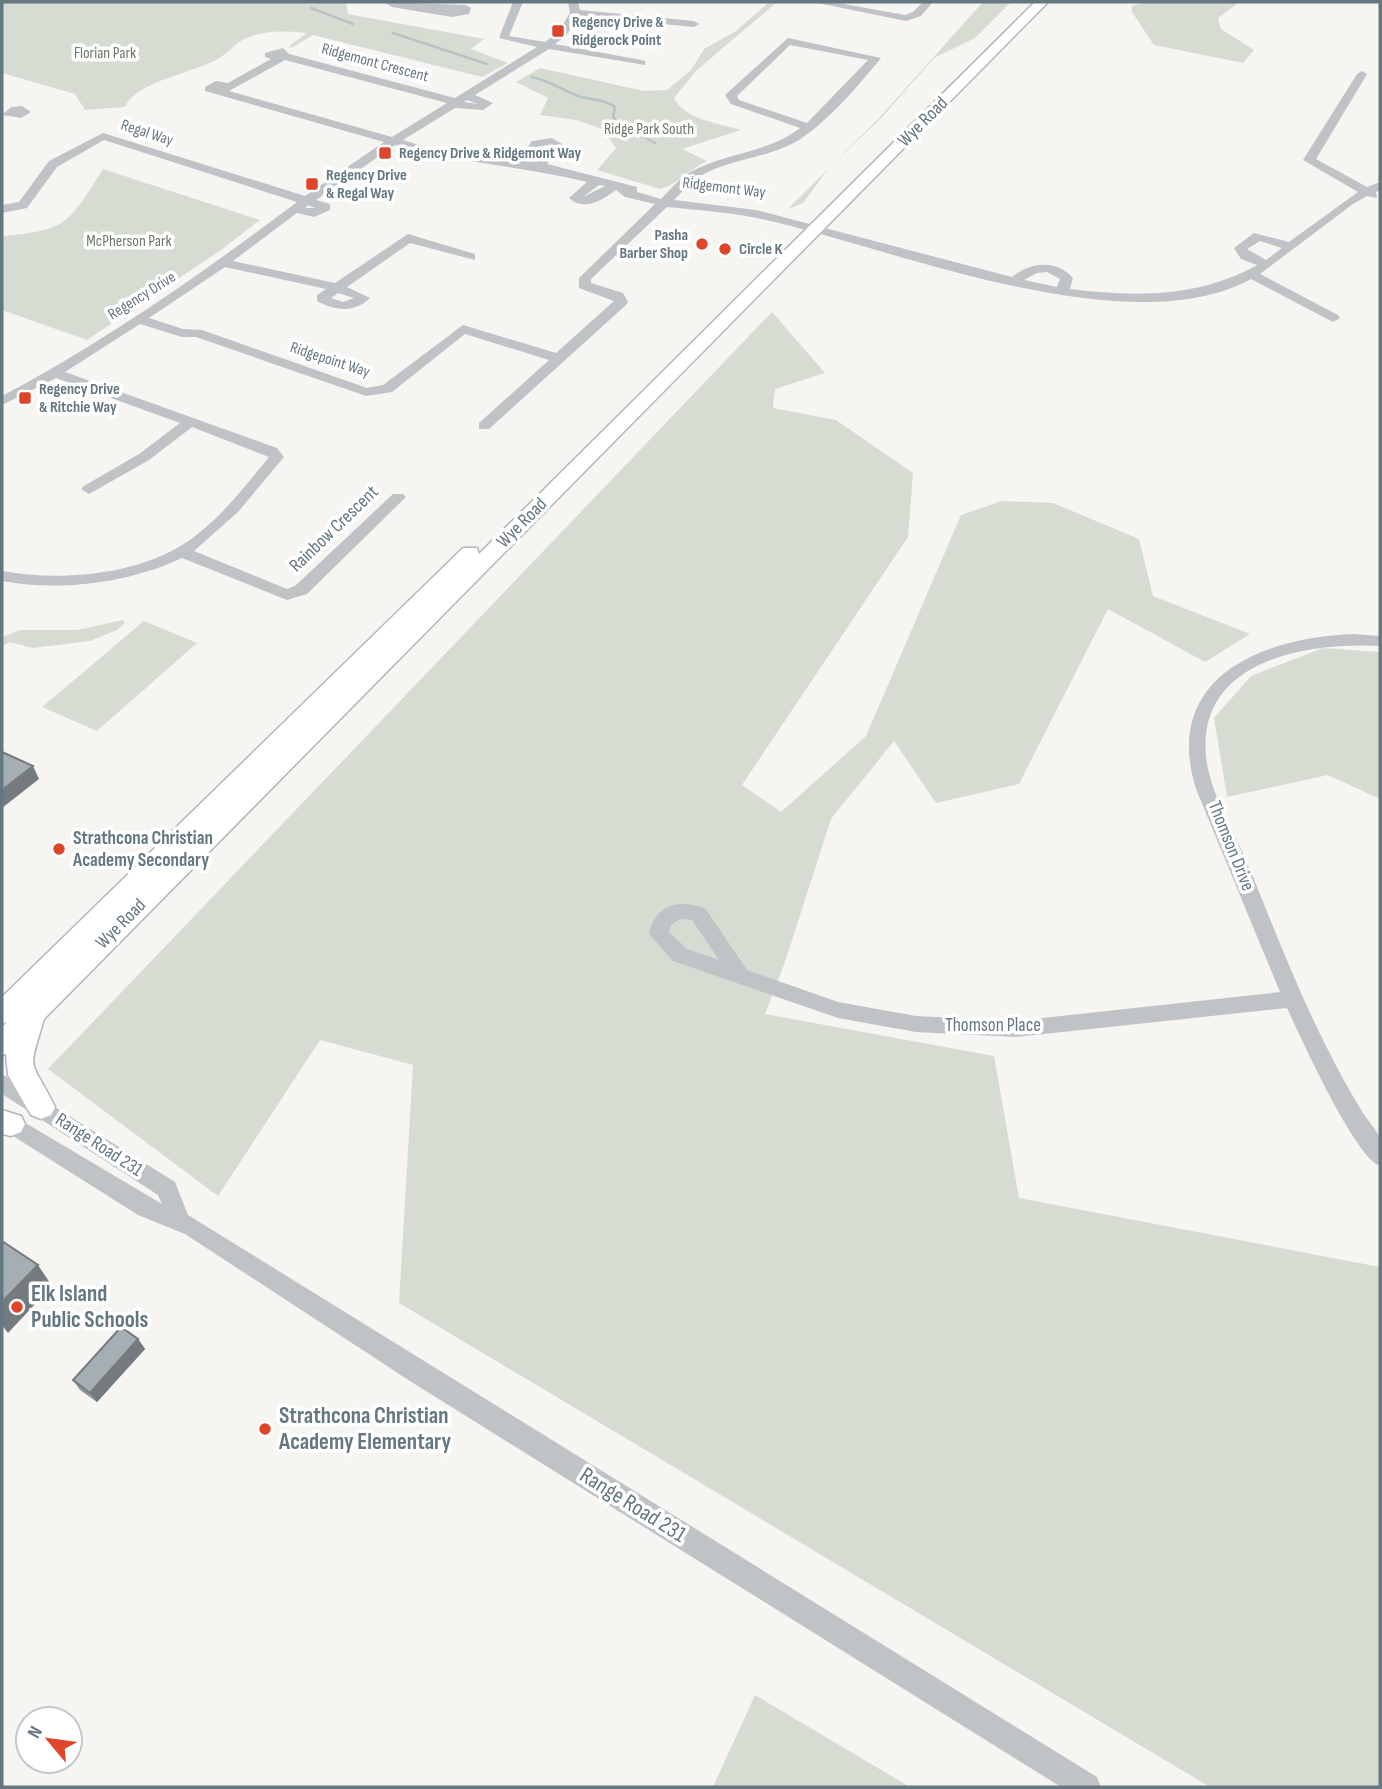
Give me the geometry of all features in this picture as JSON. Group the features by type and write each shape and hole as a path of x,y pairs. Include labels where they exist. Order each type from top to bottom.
{"main road":[{"name":"Wye Road","path":"2,1044 810,225 1025,2"},
{"name":"Wye Road","path":"2,1013 1042,2"},
{"path":"2,998 46,969"},
{"path":"38,1008 21,1042 17,1061 20,1078 41,1107"}],"street":[{"path":"389,2 412,7"},
{"path":"518,2 503,34 504,38 641,63"},
{"path":"824,2 906,18 917,14 928,2"},
{"path":"574,7 694,24"},
{"name":"Regency Drive","path":"2,401 55,373 150,312 228,259 305,200 393,141 545,47 562,34 574,7"},
{"path":"484,425 621,302 618,296 584,285 584,278 666,200 698,173 743,163 786,142 808,127 876,58 788,41 731,95 735,102 808,127"},
{"name":"Ridgemont Crescent","path":"393,141 223,88 281,57 459,100"},
{"path":"1362,74 1309,160 1380,198"},
{"name":"Regal Way","path":"2,209 23,205 41,175 53,164 103,136 305,200"},
{"name":"Ridgemont Way","path":"393,141 449,156 460,166 484,173 495,170 502,162 540,166 596,181 637,197 743,212 810,225 1015,281 1062,292 1112,298 1166,297 1210,289 1250,274 1267,265 1366,191 1380,186"},
{"path":"521,164 536,143 552,141 556,144 540,166"},
{"path":"596,181 575,198 581,202 593,200 617,188"},
{"path":"294,209 314,214 325,209 324,205 305,200"},
{"path":"1267,265 1245,256 1240,248 1258,236 1290,246"},
{"path":"228,259 280,276 297,277 335,289 408,238 470,257"},
{"path":"1015,281 1032,268 1057,271 1067,278 1062,292"},
{"path":"1250,274 1333,318"},
{"name":"Ridgepoint Way","path":"150,312 193,328 197,333"},
{"name":"Ridgepoint Way","path":"137,320 182,332 197,333 366,392 387,389 463,330 558,358"},
{"path":"2,576 37,581 89,578 182,552 223,518 277,457 272,452 55,373"},
{"path":"89,489 144,457 190,422"},
{"name":"Rainbow Crescent","path":"182,552 287,595 302,590 397,498"},
{"name":"Thomson Drive","path":"1380,641 1345,636 1273,649 1222,681 1199,725 1199,768 1293,999 1351,1116 1380,1157"},
{"name":"Thomson Place","path":"740,976 838,1010 916,1024 1015,1029 1293,999"},
{"name":"Range Road 231","path":"2,1083 167,1189 179,1220"},
{"name":"Range Road 231","path":"5,1121 146,1209 179,1220 422,1375 1087,1787"}],"green space":[{"name":"Florian Park","path":"2,2 346,2 348,14 484,39 471,49 508,63 482,77 313,35 291,48 289,46 307,33 272,32 247,38 210,63 142,90 125,107 85,110 75,94 2,73"},
{"name":"Ridge Park South","path":"769,2 777,2 696,71 674,98 694,116 741,130 682,149 707,161 660,189 597,170 616,148 603,129 576,120 540,115 548,98 516,82 540,68 644,91 667,90 691,70 704,49 736,31"},
{"path":"983,2 1011,2 975,38 934,58 882,117 828,169 879,118"},
{"path":"1147,2 1238,3 1218,18 1221,29 1254,50 1243,63 1154,45 1132,12 1132,6"},
{"name":"McPherson Park","path":"103,169 260,220 221,250 87,340 2,310 2,236 40,231 64,221 82,202"},
{"path":"828,169 803,203 788,209"},
{"path":"772,312 825,373 775,389 773,408 836,420 913,473 908,537 742,785 781,812 866,736 961,515 1002,501 1053,503 1139,539 1153,596 1250,634 1205,662 1108,609 1019,784 936,803 894,741 831,819 785,962 765,1014 994,1056 1019,1198 1380,1267 1380,1787 1210,1787 399,1303 413,1065 320,1040 218,1196 48,1069"},
{"path":"123,620 125,623 117,630 90,641 33,648 10,642 2,646 2,637 21,630 77,630"},
{"path":"144,621 197,643 97,731 42,707"},
{"path":"1323,648 1380,652 1380,799 1328,775 1227,797 1214,718 1251,676"},
{"path":"755,1695 910,1787 713,1787"}],"building":[{"path":"2,752 33,766 2,790"},
{"path":"2,1241 38,1265 2,1302"},
{"path":"121,1327 138,1339 90,1393 73,1380"}],"waterway":[{"path":"311,8 353,24"},
{"path":"393,33 487,64"},
{"path":"532,77 578,96 611,104 615,107 613,117 616,121 655,143"}],"place":[{"name":"Regency Drive & Ridgerock Point","path":"558,31"},
{"name":"Regency Drive & Ridgemont Way","path":"385,153"},
{"name":"Regency Drive & Regal Way","path":"312,184"},
{"name":"Pasha Barber Shop","path":"702,244"},
{"name":"Circle K","path":"725,249"},
{"name":"Regency Drive & Ritchie Way","path":"25,398"},
{"name":"Strathcona Christian Academy Secondary","path":"59,849"},
{"name":"Elk Island Public Schools","path":"17,1307"},
{"name":"Strathcona Christian Academy Elementary","path":"265,1429"}]}
